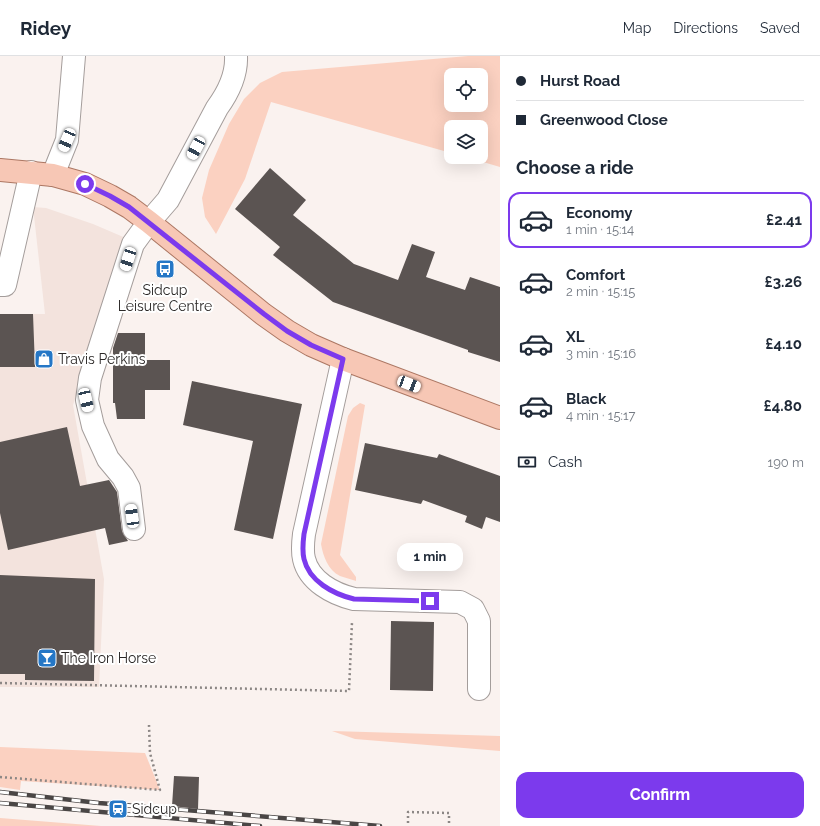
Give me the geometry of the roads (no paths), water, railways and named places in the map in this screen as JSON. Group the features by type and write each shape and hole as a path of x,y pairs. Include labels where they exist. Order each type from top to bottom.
{"main road":[{"path":"0,170 53,175 85,184 110,196 129,207 149,222 264,314 287,331 311,345 343,359 500,418"}],"street":[{"path":"53,175 67,140 74,56"},
{"path":"134,529 129,488 123,477 108,459 93,426 86,400 90,378 133,244 168,200 217,108 226,96 235,72 236,56"},
{"path":"0,285 5,285 31,172"},
{"path":"343,359 304,534 302,552 307,568 318,582 329,590 354,599 460,602 473,609 479,621 479,689"}],"railway":[{"path":"0,792 99,803 380,826"},
{"path":"0,803 260,826"}],"place":[{"name":"Sidcup Leisure Centre","path":"165,269"},
{"name":"Travis Perkins","path":"44,359"},
{"name":"The Iron Horse","path":"47,658"},
{"name":"Sidcup","path":"118,809"}]}
